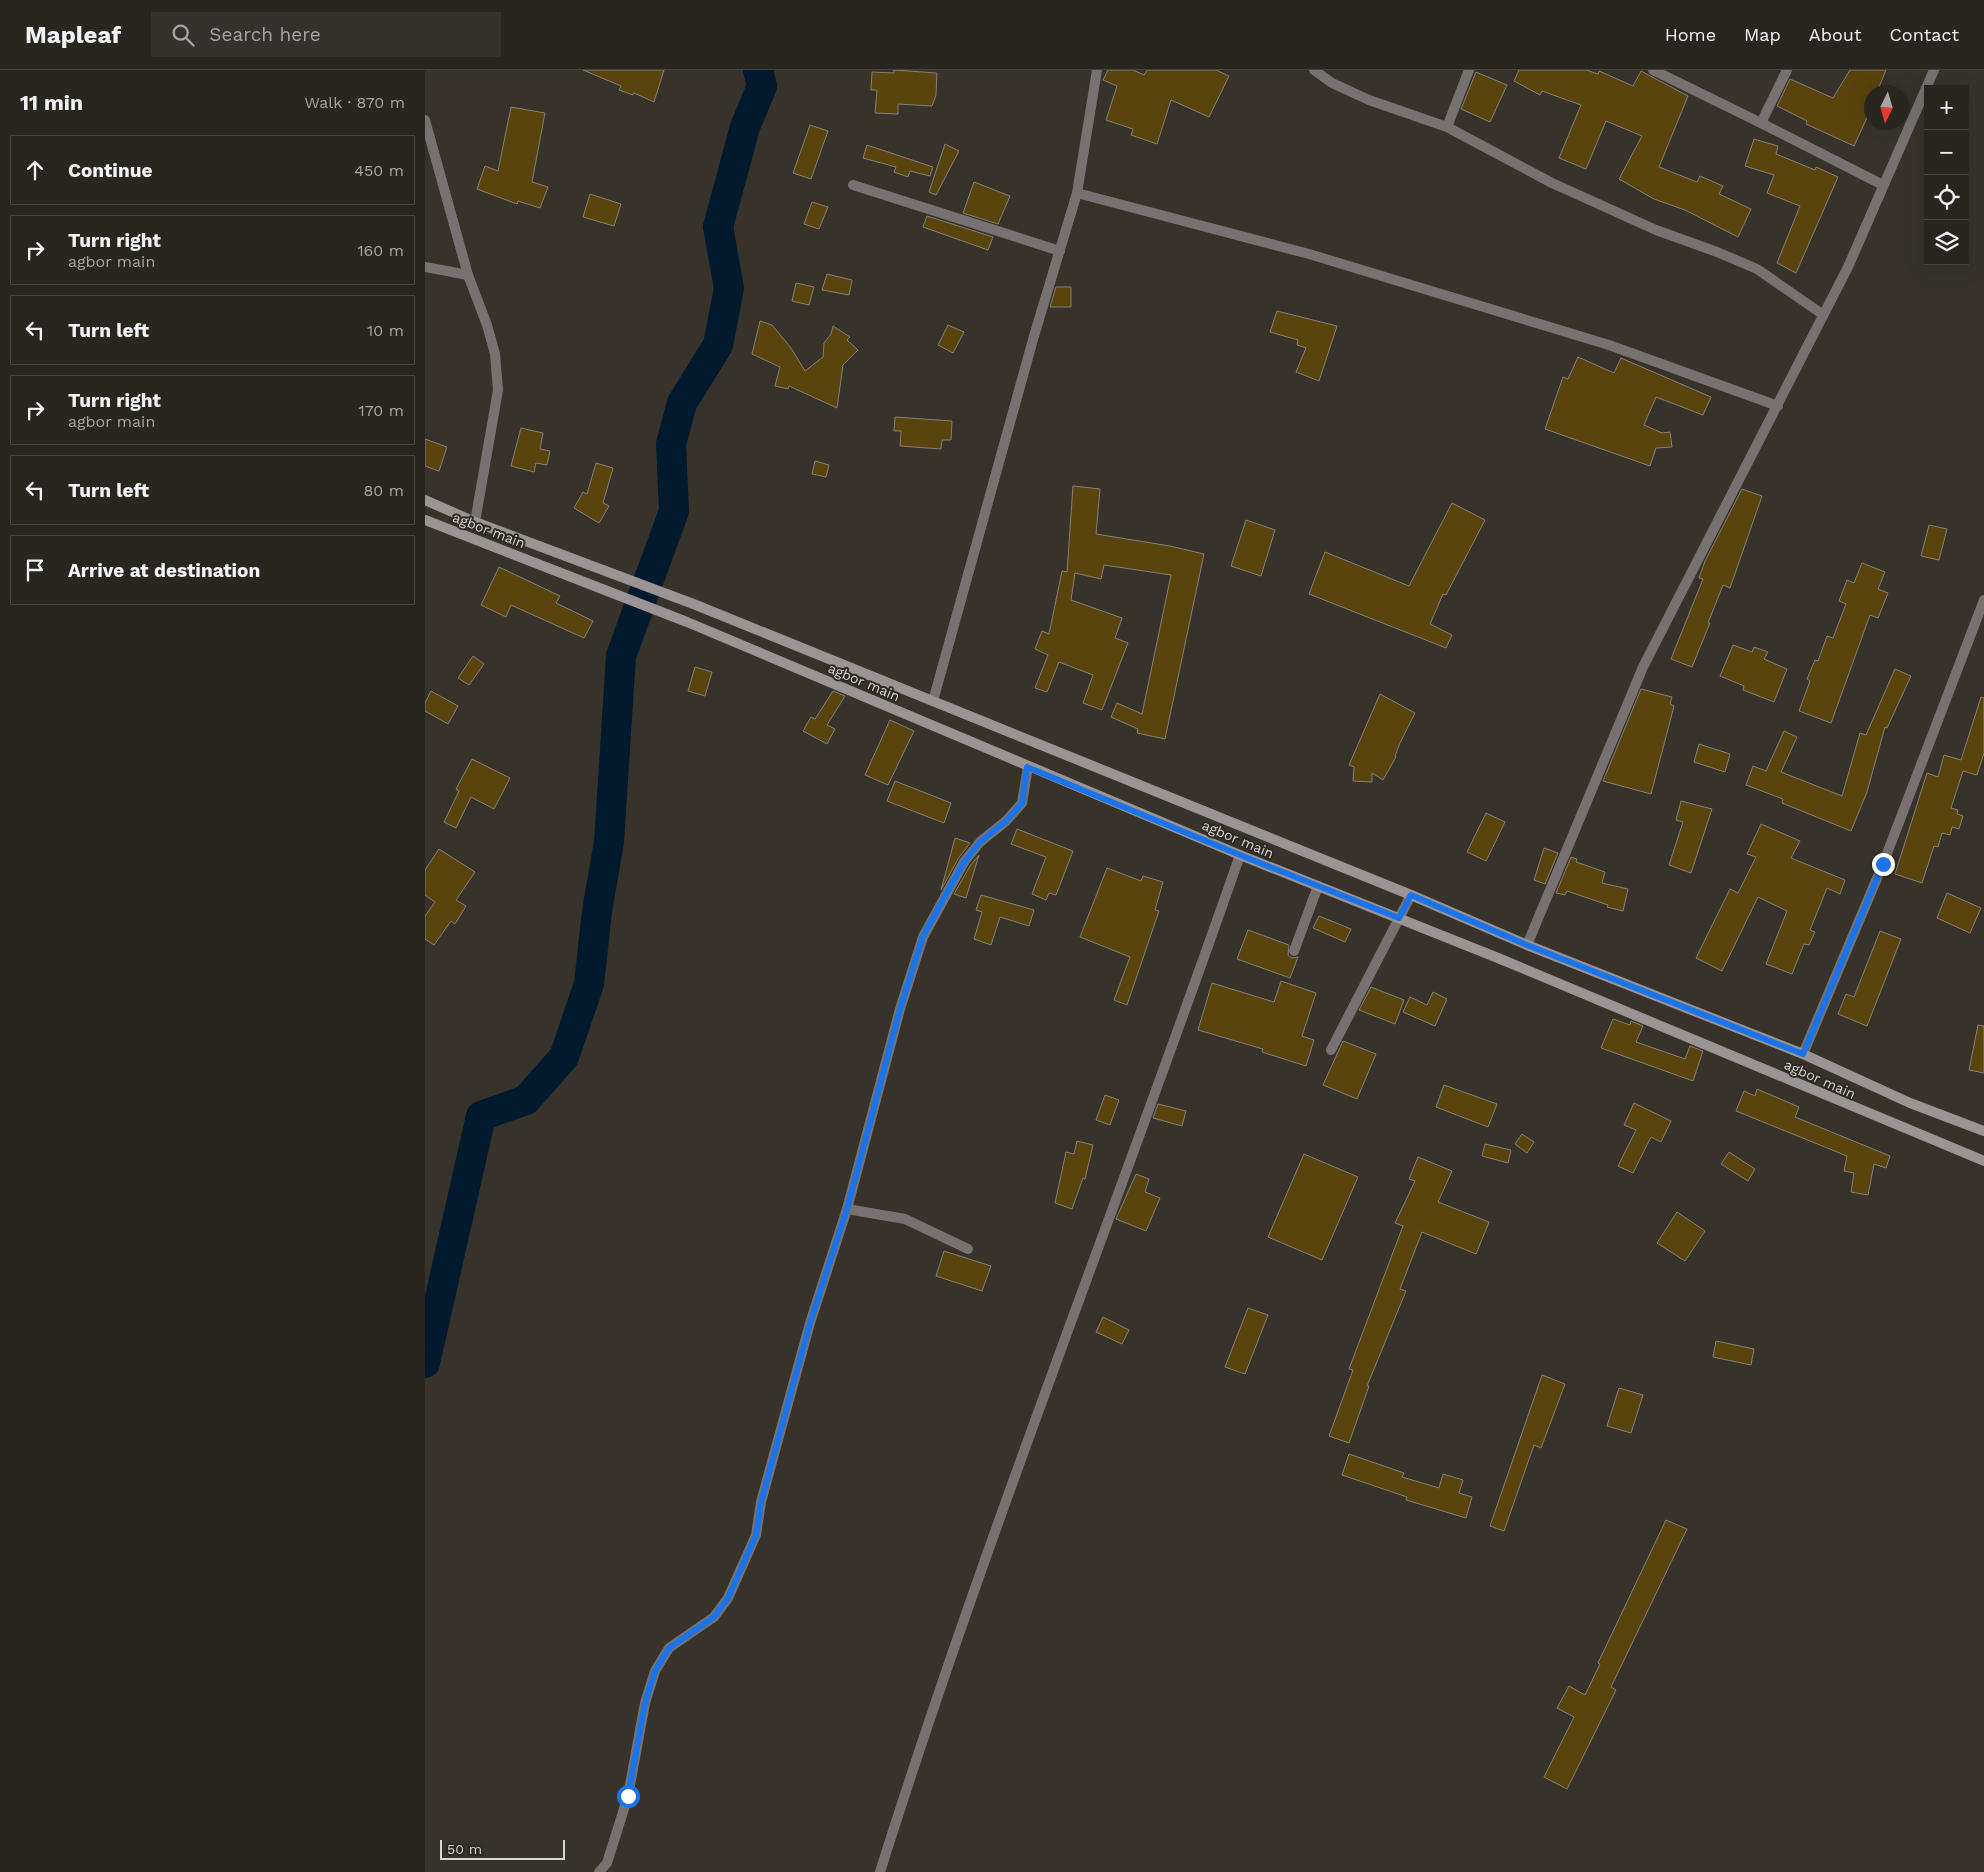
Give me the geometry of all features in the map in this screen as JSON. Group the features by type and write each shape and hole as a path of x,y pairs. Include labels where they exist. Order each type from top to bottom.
{"main road":[{"name":"agbor main","path":"425,500 475,522 696,605 1411,895 1527,945 1803,1054 1910,1103 1984,1131"},
{"name":"agbor main","path":"425,520 687,622 1027,767 1399,918 1984,1161"}],"street":[{"path":"933,701 1077,193 1097,70"},
{"path":"1314,70 1333,83 1369,100 1447,127 1552,183 1656,230 1717,252 1757,270 1822,314"},
{"path":"1447,127 1469,70"},
{"path":"1653,70 1883,185"},
{"path":"1761,123 1787,70"},
{"path":"1527,945 1643,667 1778,406 1822,314 1848,267 1934,70"},
{"path":"425,120 468,275 487,325 495,354 498,390 475,522"},
{"path":"853,185 1060,251"},
{"path":"1077,193 1309,254 1609,346 1778,406"},
{"path":"425,267 468,275"},
{"path":"1803,1054 1883,864 1984,600"},
{"path":"599,1872 607,1863 628,1796 645,1703 655,1671 669,1648 714,1617 728,1598 756,1535 761,1502 810,1323 847,1209 900,1009 923,936 964,862 980,842 1006,821 1022,803 1027,767"},
{"path":"880,1872 910,1778 1049,1378 1185,1014 1240,855"},
{"path":"1295,951 1319,886"},
{"path":"1331,1050 1411,895"},
{"path":"847,1209 905,1219 968,1249"}],"building":[{"path":"583,70 664,70 654,102 634,93 633,95 619,90 621,86"},
{"path":"894,70 937,73 936,95 932,106 898,104 898,114 875,113 877,90 871,90 872,72 894,73"},
{"path":"1108,70 1133,70 1144,75 1147,70 1216,70 1229,76 1209,117 1171,100 1157,144 1131,135 1133,129 1106,120 1117,86 1103,80"},
{"path":"1519,70 1586,70 1598,74 1599,71 1633,86 1641,71 1688,96 1659,167 1697,182 1700,176 1723,186 1719,194 1751,209 1738,237 1685,210 1654,199 1619,179 1642,136 1606,121 1586,169 1559,158 1581,105 1542,91 1540,95 1514,81"},
{"path":"1850,70 1886,70 1880,85 1864,85 1864,124 1854,146 1806,124 1807,121 1777,106 1790,79 1833,98"},
{"path":"1476,72 1507,85 1490,122 1461,109"},
{"path":"511,107 545,113 532,182 548,187 540,208 518,201 517,204 477,189 485,166 498,171"},
{"path":"810,125 828,131 811,179 793,173"},
{"path":"1754,139 1778,146 1776,154 1815,170 1816,167 1838,177 1796,273 1777,263 1800,206 1767,193 1774,175 1745,166"},
{"path":"945,144 959,151 936,195 929,192"},
{"path":"867,145 933,167 930,176 910,171 908,177 894,172 896,167 863,158"},
{"path":"974,182 1010,196 998,224 963,213"},
{"path":"590,194 621,204 614,226 583,217"},
{"path":"812,202 828,207 819,229 804,224"},
{"path":"927,216 993,237 988,250 923,227"},
{"path":"827,274 852,280 849,295 822,290"},
{"path":"796,283 814,287 809,305 792,301"},
{"path":"1056,287 1071,287 1071,307 1050,307"},
{"path":"1277,311 1337,326 1319,381 1296,372 1306,348 1297,345 1298,340 1270,332"},
{"path":"760,321 772,325 791,348 805,371 823,357 824,343 831,334 833,326 850,337 847,340 858,350 843,365 837,408 789,386 788,389 775,386 780,367 752,354"},
{"path":"948,325 964,332 953,353 938,345"},
{"path":"1578,357 1614,373 1621,358 1711,397 1703,415 1656,397 1644,425 1662,433 1670,432 1672,447 1656,448 1650,466 1545,429 1563,377 1568,379"},
{"path":"895,417 952,421 951,440 942,440 941,449 900,446 901,431 894,431"},
{"path":"521,428 543,433 540,449 550,451 547,465 536,463 534,472 511,466"},
{"path":"425,439 447,447 439,471 425,466"},
{"path":"815,461 829,465 826,477 812,474"},
{"path":"596,463 613,468 603,503 609,506 599,523 574,508 583,492 587,494"},
{"path":"1073,486 1100,489 1096,534 1170,546 1204,554 1165,739 1137,733 1138,729 1111,717 1117,703 1142,714 1171,575 1104,565 1101,579 1075,573 1071,600 1122,618 1115,638 1128,643 1102,710 1083,703 1093,675 1059,662 1047,692 1035,688 1048,655 1035,649 1042,631 1049,634 1062,571 1067,572"},
{"path":"1742,489 1762,496 1730,588 1723,585 1692,667 1671,659 1703,579 1699,578 1705,561"},
{"path":"1452,503 1485,520 1446,595 1443,594 1430,624 1452,635 1446,648 1309,594 1325,552 1409,586"},
{"path":"1246,520 1275,530 1261,576 1231,566"},
{"path":"1929,525 1947,529 1939,560 1921,556"},
{"path":"1862,563 1885,572 1878,589 1888,593 1878,618 1870,615 1831,723 1799,711 1810,681 1807,679 1815,660 1818,661 1827,636 1833,638 1846,604 1839,601 1847,580 1854,583"},
{"path":"499,567 560,596 556,603 593,621 584,638 511,605 506,617 481,605"},
{"path":"1733,645 1752,652 1754,647 1768,652 1764,659 1787,669 1774,702 1743,690 1744,686 1720,676"},
{"path":"473,656 484,664 469,685 458,678"},
{"path":"695,667 712,672 705,696 688,691"},
{"path":"1895,669 1911,676 1887,728 1885,727 1867,792 1851,831 1782,803 1783,799 1746,785 1753,766 1766,771 1784,731 1797,737 1781,772 1842,796 1860,733 1866,735"},
{"path":"1641,689 1672,697 1670,704 1674,706 1651,794 1603,781"},
{"path":"431,691 458,706 448,724 425,711 425,703"},
{"path":"833,691 845,696 827,725 835,729 827,744 803,731 811,717 815,719"},
{"path":"1380,694 1415,713 1400,743 1396,757 1383,780 1372,773 1372,782 1353,781 1354,767 1349,765"},
{"path":"1981,697 1984,698 1984,753 1977,775 1963,771 1951,808 1958,810 1957,814 1963,816 1959,829 1952,827 1950,835 1942,833 1938,847 1934,846 1922,883 1895,874 1927,773 1938,777 1944,755 1961,760"},
{"path":"890,720 914,731 888,785 865,775"},
{"path":"1699,744 1730,754 1725,772 1694,762"},
{"path":"472,759 510,778 494,809 471,797 456,828 444,822 459,791 456,789"},
{"path":"895,781 951,803 944,823 887,801"},
{"path":"1681,801 1712,809 1691,873 1669,865 1683,822 1676,820"},
{"path":"1486,813 1505,822 1486,861 1467,852"},
{"path":"1761,824 1800,841 1791,858 1845,880 1840,894 1827,888 1810,930 1815,932 1809,945 1804,944 1792,974 1766,964 1787,911 1758,897 1722,971 1696,958 1730,889 1738,893 1756,857 1747,854"},
{"path":"1017,829 1073,851 1056,895 1049,893 1046,900 1032,894 1046,857 1011,844"},
{"path":"955,838 970,843 958,859 941,890"},
{"path":"1544,848 1558,853 1545,884 1534,880"},
{"path":"439,849 475,872 456,900 466,906 455,924 451,921 434,945 425,939 425,916 435,902 425,895 425,870"},
{"path":"979,855 966,898 954,894 970,866"},
{"path":"1571,857 1577,859 1576,862 1605,872 1602,883 1628,889 1623,911 1607,907 1608,905 1567,891 1565,895 1556,893"},
{"path":"1107,868 1141,881 1143,876 1163,882 1155,910 1159,911 1127,1005 1114,1000 1130,957 1080,937"},
{"path":"1947,893 1981,908 1970,933 1937,918"},
{"path":"981,895 1034,910 1029,926 1000,917 991,945 974,939 982,912 976,910"},
{"path":"1319,916 1351,929 1345,942 1313,928"},
{"path":"1248,930 1289,945 1288,955 1292,958 1298,957 1290,978 1237,959"},
{"path":"1880,931 1901,939 1867,1026 1838,1014 1846,994 1854,997"},
{"path":"1281,981 1316,993 1302,1036 1314,1040 1306,1066 1262,1052 1263,1049 1198,1030 1212,983 1274,1002"},
{"path":"1371,987 1404,1000 1395,1024 1359,1010"},
{"path":"1433,992 1447,999 1435,1026 1403,1012 1410,997 1427,1005"},
{"path":"1613,1019 1630,1025 1631,1021 1643,1026 1636,1042 1685,1059 1690,1046 1703,1051 1693,1081 1601,1048"},
{"path":"1978,1025 1984,1026 1984,1073 1969,1070"},
{"path":"1343,1041 1376,1054 1357,1099 1323,1085"},
{"path":"1444,1085 1497,1104 1488,1127 1436,1107"},
{"path":"1757,1089 1799,1107 1795,1117 1890,1156 1886,1168 1874,1164 1868,1195 1851,1192 1854,1173 1844,1171 1847,1156 1736,1111 1744,1091 1755,1096"},
{"path":"1105,1095 1119,1100 1110,1125 1096,1120"},
{"path":"1634,1103 1671,1121 1661,1142 1651,1137 1633,1173 1618,1166 1636,1130 1624,1125"},
{"path":"1158,1104 1186,1111 1182,1126 1153,1118"},
{"path":"1522,1134 1534,1142 1527,1153 1515,1144"},
{"path":"1077,1141 1093,1145 1085,1179 1083,1178 1072,1209 1055,1203 1066,1152 1074,1154"},
{"path":"1485,1144 1511,1150 1508,1163 1482,1156"},
{"path":"1729,1152 1755,1169 1748,1181 1721,1164"},
{"path":"1304,1154 1358,1177 1322,1260 1268,1237"},
{"path":"1418,1157 1452,1171 1438,1202 1489,1222 1476,1254 1422,1232 1400,1289 1406,1291 1367,1386 1369,1386 1349,1443 1329,1436 1353,1370 1349,1369 1403,1226 1395,1223 1415,1181 1409,1179"},
{"path":"1136,1174 1149,1179 1145,1192 1160,1198 1146,1231 1116,1219"},
{"path":"1677,1212 1705,1231 1685,1261 1657,1243"},
{"path":"944,1251 991,1266 982,1291 936,1276"},
{"path":"1248,1308 1268,1315 1245,1374 1225,1367"},
{"path":"1103,1317 1129,1330 1122,1344 1096,1332"},
{"path":"1716,1341 1754,1349 1751,1365 1713,1357"},
{"path":"1542,1375 1565,1384 1541,1448 1534,1445 1504,1531 1490,1526"},
{"path":"1619,1388 1643,1395 1631,1433 1607,1426"},
{"path":"1349,1454 1404,1473 1402,1477 1439,1488 1443,1474 1463,1480 1459,1493 1472,1497 1466,1518 1406,1500 1407,1497 1342,1475"},
{"path":"1666,1520 1687,1529 1611,1687 1616,1690 1567,1789 1544,1777 1574,1717 1557,1708 1569,1686 1585,1695 1600,1664 1598,1663"}],"waterway":[{"path":"425,1363 481,1116 526,1100 564,1057 589,984 597,911 609,842 621,656 674,511 671,444 682,403 718,345 729,288 718,227 745,127 762,86 758,70"}],"route":[{"path":"628,1796 639,1745 648,1688 655,1671 669,1648 714,1617 728,1598 756,1535 761,1502 810,1323 847,1209 900,1009 923,936 964,862 980,842 1006,821 1022,803 1027,767 1399,918 1411,895 1575,965 1803,1054 1883,864"}]}
